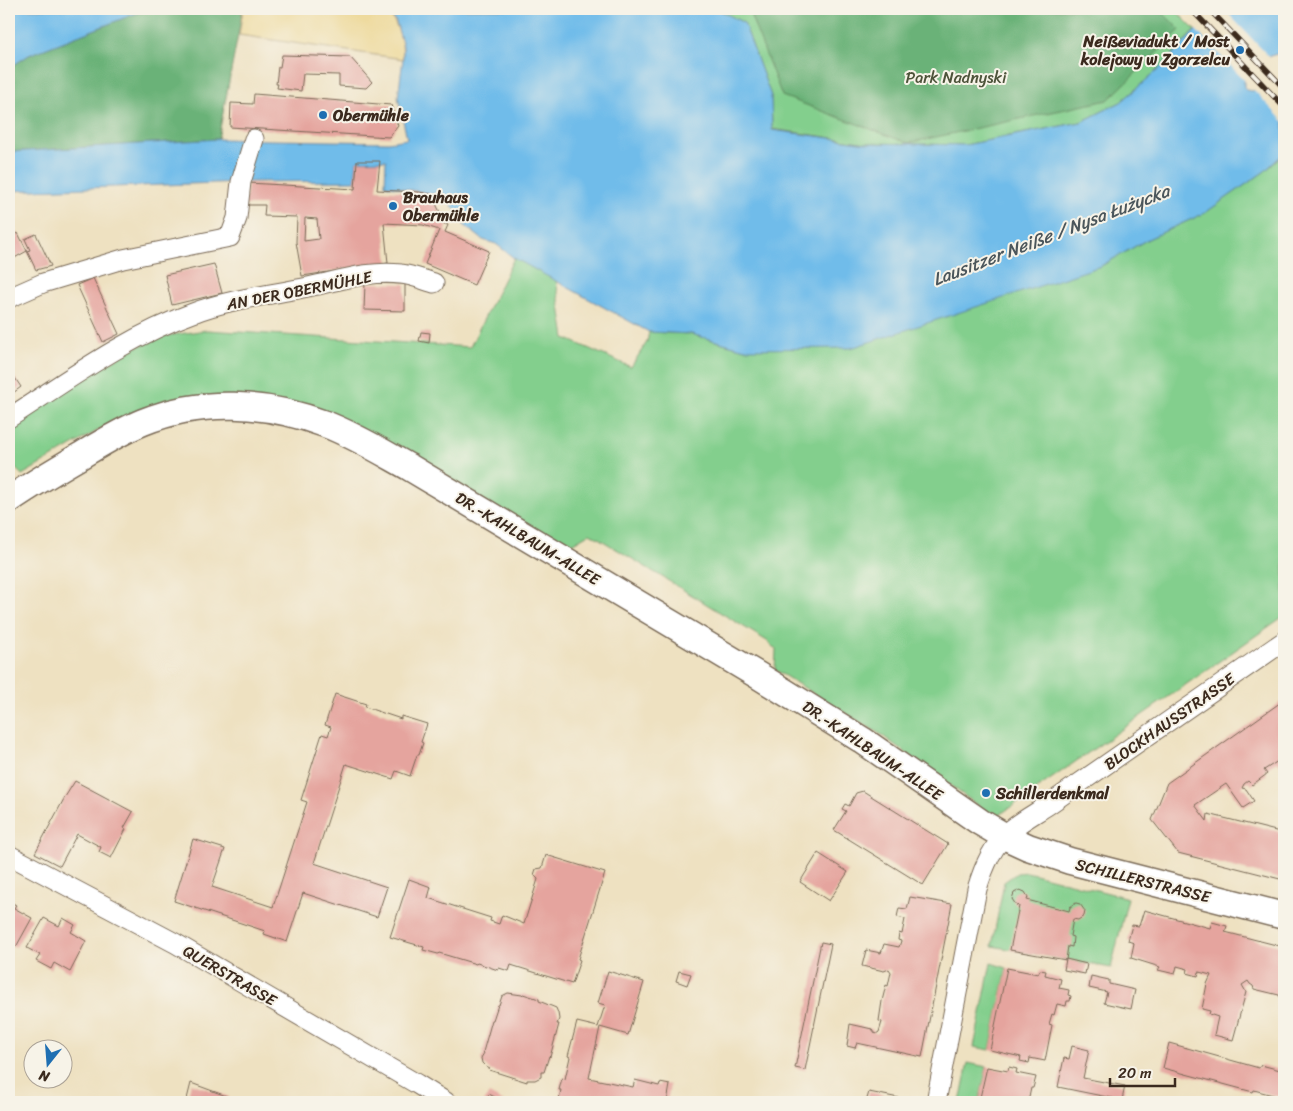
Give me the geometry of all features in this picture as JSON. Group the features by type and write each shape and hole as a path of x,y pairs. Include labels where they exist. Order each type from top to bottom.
{"main road":[{"name":"DR.-KAHLBAUM-ALLEE","path":"12,492 49,474 124,430 176,412 212,406 245,406 271,409 311,420 358,439 409,467 751,670 862,740 1004,836"},
{"name":"SCHILLERSTRASSE","path":"1004,836 1028,847 1070,861 1284,916"}],"street":[{"path":"9,298 43,282 123,259 230,237 237,218 241,182 254,139"},
{"name":"AN DER OBERMÜHLE","path":"9,418 94,363 165,324 194,312 364,274 402,274 434,283"},
{"name":"BLOCKHAUSSTRASSE","path":"936,1102 977,889 992,852 1004,836 1284,641"},
{"name":"QUERSTRASSE","path":"9,855 175,943 446,1102"}],"green space":[{"path":"159,9 243,9 218,139 9,152 9,68 29,55 137,13"},
{"name":"Park Nadnyski","path":"717,9 1174,9 1195,30 1160,68 1121,102 1081,122 965,145 867,143 772,129 771,96 744,23"},
{"name":"Park Nadnyski","path":"748,9 1159,9 1180,30 1108,100 908,143 782,96"},
{"path":"1282,156 1284,160 1284,616 995,818 880,734 775,670 776,650 767,641 590,533 565,548 360,428 153,406 116,420 22,475 9,462 9,424 132,349 164,336 207,330 470,347 514,258 556,280 565,338 631,367 647,342 649,332 691,334 745,349 1101,266 1148,239 1205,213 1265,171"},
{"path":"1027,872 1128,898 1111,968 992,946 1004,882 1017,873"},
{"path":"991,963 1007,968 990,1050 974,1047"},
{"path":"968,1063 987,1067 979,1102 960,1102"}],"sand":[{"path":"243,9 387,9 399,33 403,59 239,35"}],"water":[{"path":"9,9 159,9 137,13 29,55 9,68"},
{"name":"Lausitzer Neiße / Nysa Łużycka","path":"387,9 717,9 744,23 771,96 772,130 867,143 965,145 1081,122 1121,102 1160,68 1218,9 1284,9 1284,153 1265,171 1205,213 1148,239 1101,266 851,348 745,349 691,334 649,332 514,258 496,244 483,240 463,224 463,216 450,204 442,192 431,194 385,185 386,160 357,161 355,181 241,182 9,191 9,152 218,139 388,142 407,139 398,97 403,46 396,22","holes":["1276,54 1281,56 1282,62 1280,67 1253,91 1246,90 1244,81 1269,57"]}],"pier":[{"name":"Neißeviadukt / Most kolejowy w Zgorzelcu","path":"1214,9 1224,9 1271,59 1246,82 1194,28"},
{"path":"1278,66 1284,73 1284,122 1253,89"}],"building":[{"path":"282,55 350,57 372,82 366,88 339,86 339,75 303,74 301,91 277,88 278,67 280,67"},
{"name":"Obermühle","path":"254,94 391,105 398,126 389,137 230,127 231,103 253,104"},
{"path":"357,161 380,161 377,190 431,194 443,218 442,223 448,225 445,232 489,251 474,285 425,264 439,230 423,225 384,223 388,263 302,276 296,242 297,217 264,216 265,205 245,205 248,183 355,189","holes":["305,218 317,219 319,239 304,241"]},
{"path":"18,233 27,251 9,261 9,238"},
{"path":"36,234 51,266 36,270 27,251 30,250 25,239"},
{"path":"214,264 222,293 172,305 165,275"},
{"path":"93,278 119,334 103,342 77,285"},
{"path":"365,283 405,284 405,311 364,310"},
{"path":"421,332 430,333 429,343 419,341"},
{"path":"9,369 21,387 9,396"},
{"path":"335,694 366,704 365,707 401,719 401,716 427,724 421,742 423,743 410,776 396,771 393,779 346,764 314,863 387,887 377,917 303,893 287,942 264,934 265,931 174,901 193,839 225,849 212,887 273,907 307,802 301,800 322,734 328,736 331,727 325,725"},
{"path":"1284,700 1284,768 1278,761 1264,770 1267,774 1252,785 1248,781 1244,784 1242,788 1246,789 1254,801 1243,808 1226,784 1195,805 1207,821 1208,814 1284,833 1284,880 1178,853 1152,820 1167,783"},
{"path":"75,781 133,812 111,858 99,852 101,847 77,834 60,866 35,853"},
{"path":"863,791 948,844 923,885 834,830 846,811 842,809 845,804 849,806 856,793"},
{"path":"818,853 848,872 829,901 800,882"},
{"path":"546,855 605,873 572,984 511,965 509,971 499,968 498,970 423,950 424,947 390,937 409,879 431,887 428,898 491,918 490,921 499,924 502,915 524,924 538,879 534,875 536,869 542,868"},
{"path":"1020,890 1025,892 1028,897 1027,900 1069,911 1070,907 1076,903 1080,904 1085,911 1084,916 1078,920 1073,919 1070,936 1073,937 1072,947 1068,946 1066,960 1010,950 1019,906 1012,899 1014,893"},
{"path":"910,897 952,904 922,1057 857,1043 855,1048 847,1046 850,1024 872,1029 876,1034 879,1032 882,1022 879,1021 882,1001 891,972 889,969 884,971 862,966 866,950 881,953 884,944 899,947 901,941 898,940 899,933 902,934 905,919 897,917 899,908 907,909"},
{"path":"9,901 16,905 14,908 32,918 16,947 9,944"},
{"path":"1144,910 1210,928 1212,922 1227,926 1225,932 1284,947 1284,999 1279,995 1254,989 1248,981 1242,985 1246,992 1233,1040 1214,1035 1218,1017 1209,1014 1210,1011 1202,1009 1207,984 1211,975 1199,972 1198,976 1187,973 1188,969 1177,966 1175,974 1158,970 1160,967 1131,958 1134,943 1128,941 1132,925 1139,926"},
{"path":"44,918 59,926 63,918 75,925 71,932 86,941 70,972 54,963 51,969 36,961 40,955 27,948"},
{"path":"821,942 831,944 805,1070 795,1068"},
{"path":"1066,959 1087,964 1085,974 1064,970"},
{"path":"1007,968 1038,974 1040,970 1046,971 1045,975 1061,979 1059,988 1069,990 1070,1001 1067,1001 1066,1006 1057,1004 1054,1015 1052,1014 1049,1024 1052,1025 1045,1061 1030,1058 1029,1063 1020,1061 1021,1057 990,1050"},
{"path":"608,971 644,982 628,1035 600,1027 589,1078 633,1087 635,1080 659,1086 660,1083 670,1085 667,1102 566,1102 559,1099 561,1090 559,1090 562,1078 565,1079 570,1057 568,1056 577,1022 598,1027 605,1005 598,1003"},
{"path":"679,971 691,974 687,985 676,981"},
{"path":"1091,976 1109,980 1109,984 1135,990 1131,1009 1104,1003 1107,992 1089,988"},
{"path":"508,993 523,994 539,999 539,1001 556,1008 558,1013 559,1019 557,1024 559,1024 550,1057 544,1072 541,1072 541,1077 535,1080 527,1080 527,1082 489,1070 482,1063 481,1058 492,1020 502,996"},
{"path":"1169,1043 1259,1068 1261,1065 1284,1071 1284,1098 1254,1090 1253,1092 1163,1068"},
{"path":"1072,1046 1089,1050 1083,1078 1125,1086 1122,1100 1058,1087 1064,1058 1069,1059"},
{"path":"987,1067 1008,1071 1009,1067 1017,1069 1016,1073 1036,1077 1028,1102 979,1102"},
{"path":"191,1083 229,1097 228,1102 201,1102 187,1099"},
{"path":"869,1092 914,1101 914,1102 866,1102"},
{"path":"489,1094 504,1102 484,1102"}],"railway":[{"path":"1191,9 1284,107"},
{"path":"1209,9 1284,88"}],"place":[{"name":"Neißeviadukt / Most kolejowy w Zgorzelcu","path":"1240,50"},
{"name":"Obermühle","path":"323,115"},
{"name":"Brauhaus Obermühle","path":"393,206"},
{"name":"Schillerdenkmal","path":"986,793"}]}
